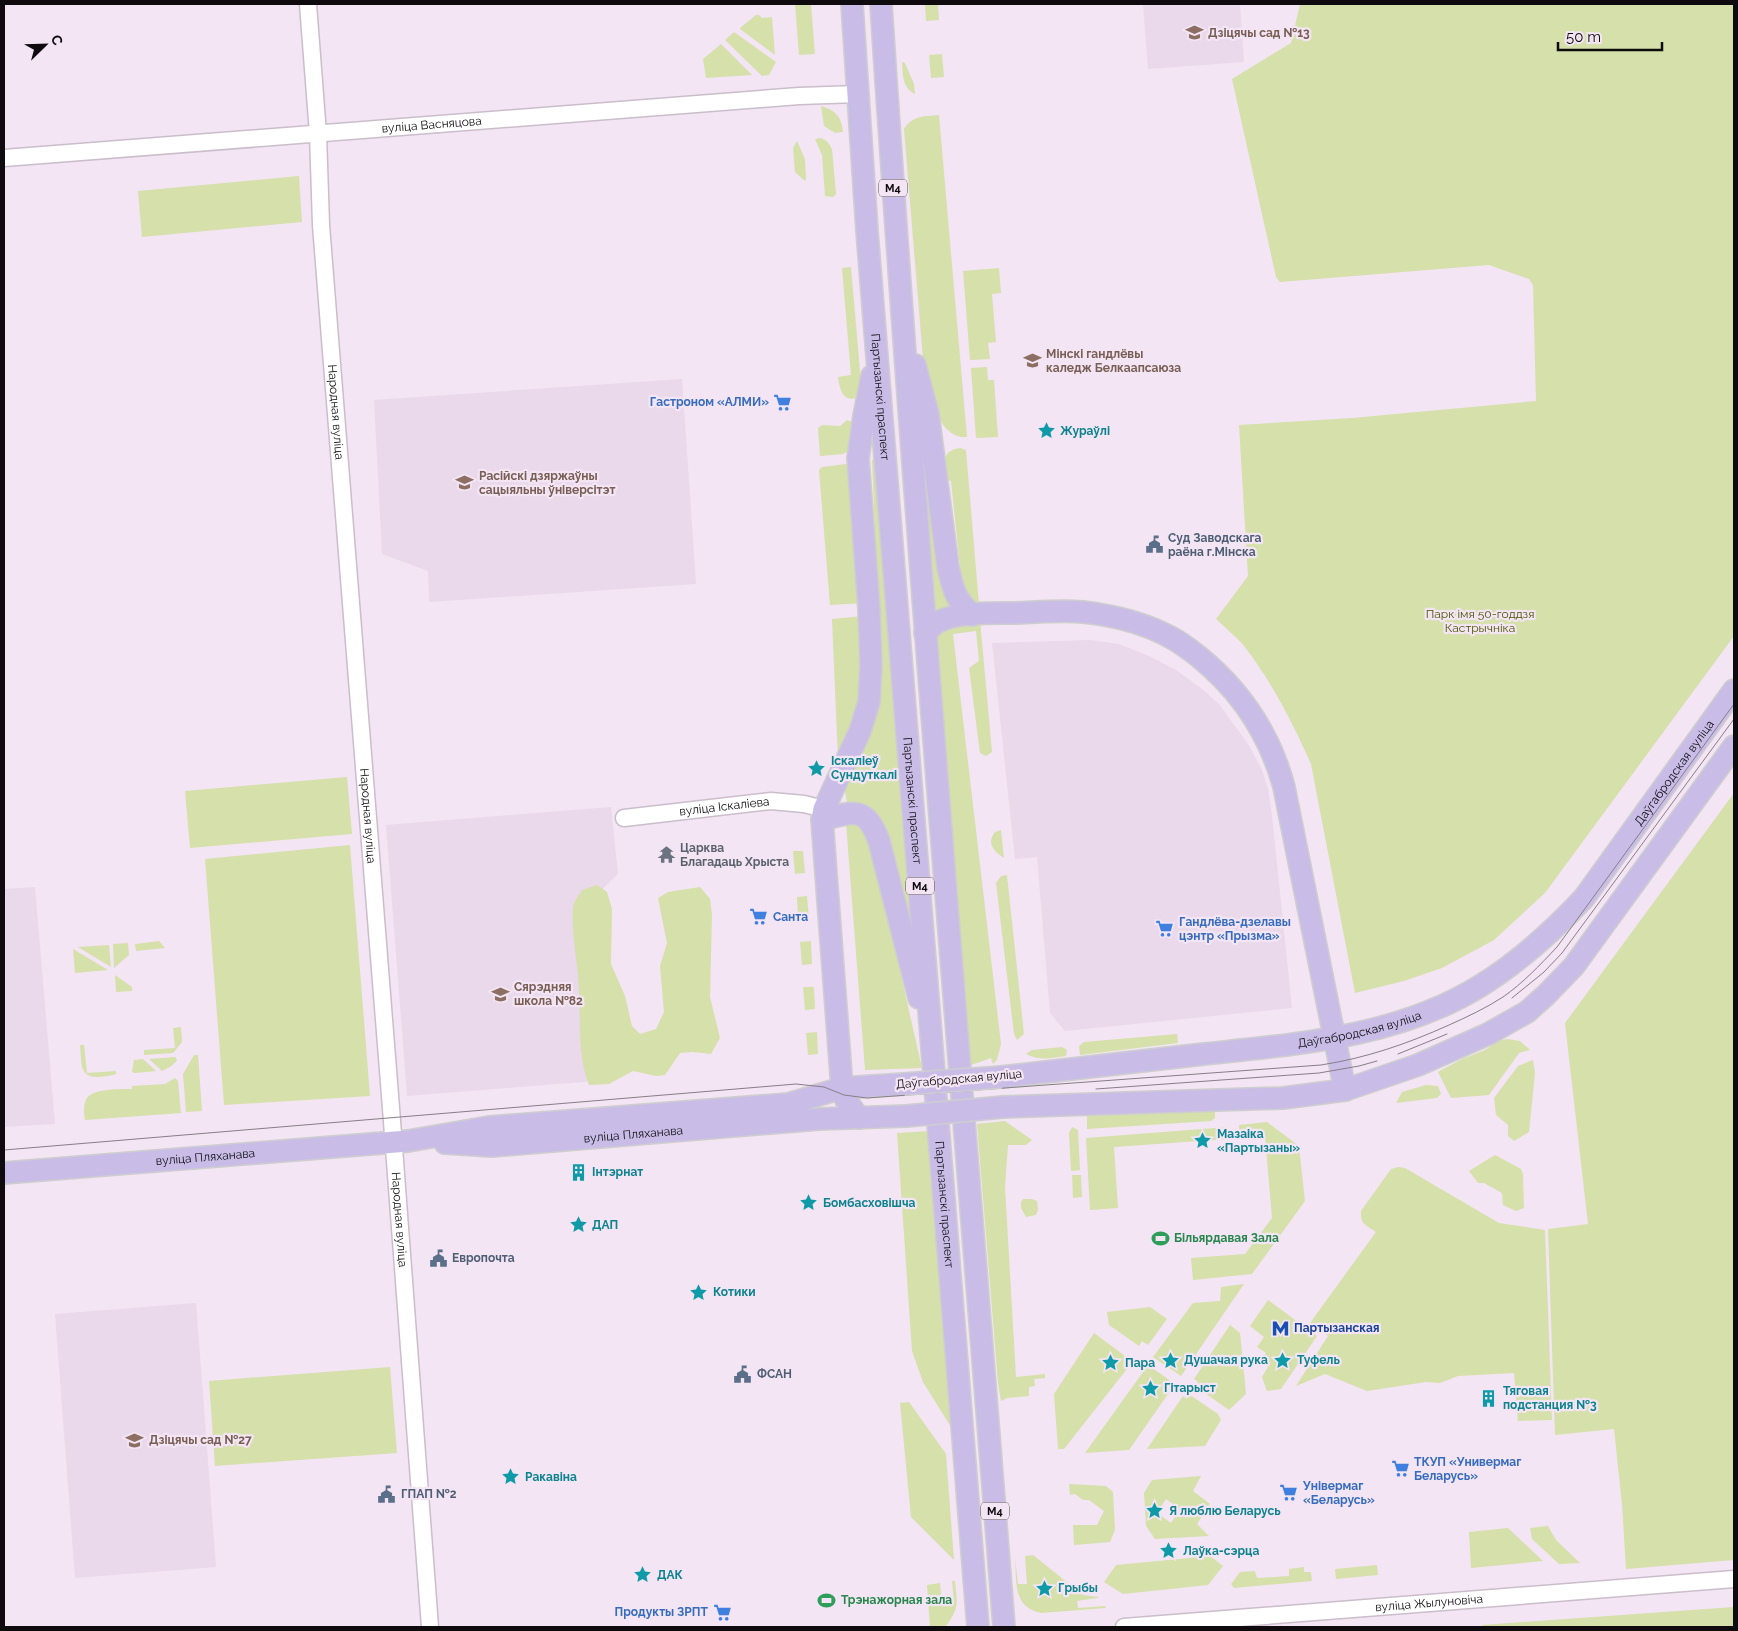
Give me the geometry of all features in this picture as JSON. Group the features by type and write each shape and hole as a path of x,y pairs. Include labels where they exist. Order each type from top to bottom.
{"main road":[{"name":"Партызанскі праспект","path":"852,4 877,351 978,1627"},
{"name":"Партызанскі праспект","path":"881,4 925,633 1004,1627"},
{"path":"858,94 887,101"},
{"path":"903,330 918,375 928,414 948,567 958,601 972,615"},
{"path":"877,351 858,458 870,628 869,702 860,731 823,814 842,1088 846,1100 859,1118 906,1116 1003,1107 1274,1098 1345,1090 1418,1066 1488,1034 1528,1012 1546,995 1574,966 1734,746"},
{"path":"925,633 938,621 972,615 1032,612 1097,613 1147,626 1172,637 1208,665 1238,696 1258,724 1278,764 1345,1090"},
{"name":"Даўгабродская вуліца","path":"842,1088 1006,1076 1270,1048 1334,1039 1415,1017 1449,1002 1488,981 1523,955 1551,932 1584,898 1734,690"},
{"path":"823,814 851,813 862,815 873,825 879,841 934,1055"},
{"path":"1006,1076 1029,1106"},
{"name":"вуліца Пляханава","path":"4,1173 401,1142 489,1128 788,1104 842,1088"},
{"name":"вуліца Пляханава","path":"401,1142 492,1146 819,1119 859,1118"}],"street":[{"name":"Народная вуліца","path":"308,4 318,134 318,170 325,274 401,1142 430,1627"},
{"name":"вуліца Васняцова","path":"4,158 799,96 858,94"},
{"name":"вуліца Іскаліева","path":"624,818 770,801 804,804 823,814"},
{"name":"вуліца Жылуновіча","path":"1124,1627 1734,1579"}],"shaded area":[{"name":"Дзіцячы сад №13","path":"1143,4 1240,4 1244,62 1148,69"},
{"path":"682,379 696,584 429,602 428,571 382,554 374,400"},
{"name":"Гандлёва-дзелавы цэнтр «Прызма»","path":"1090,640 1119,644 1149,656 1176,670 1219,704 1250,747 1262,770 1268,789 1292,1008 1065,1031 1050,1013 1037,857 1015,859 992,643"},
{"name":"Сярэдняя школа №82","path":"611,807 618,874 590,901 607,1080 407,1096 386,825"},
{"path":"35,887 55,1124 4,1127 4,889"},
{"name":"Дзіцячы сад №27","path":"196,1303 216,1567 75,1578 55,1314"}],"green space":[{"path":"795,4 811,4 815,54 799,55"},
{"path":"925,4 938,4 939,20 926,21"},
{"name":"Парк імя 50-годдзя Кастрычніка","path":"1300,4 1734,4 1734,636 1545,893 1494,940 1442,968 1404,981 1355,993 1311,764 1289,718 1254,659 1241,642 1216,619 1248,576 1239,425 1352,418 1536,401 1533,285 1529,279 1489,265 1280,282 1276,277 1232,79 1291,43"},
{"path":"756,15 762,18 772,17 775,55 740,29"},
{"path":"734,32 776,62 769,75 762,76 725,40"},
{"path":"721,44 752,75 706,78 703,59"},
{"path":"942,54 944,77 931,78 929,55"},
{"path":"902,62 905,63 914,84 915,94 905,84"},
{"path":"821,106 837,115 843,132 835,133 824,126"},
{"path":"939,115 967,437 956,435 947,429 940,420 930,395 923,359 904,129 907,124 915,119"},
{"path":"820,138 828,142 832,149 836,194 833,197 825,196 822,155 815,139"},
{"path":"797,141 805,159 805,181 795,172 793,148"},
{"path":"299,176 302,222 142,237 138,191"},
{"path":"851,267 861,382 857,398 852,399 843,394 838,377 851,375 842,268"},
{"path":"999,268 1001,293 992,294 996,342 988,343 990,359 970,360 963,271"},
{"path":"987,367 988,380 994,380 998,437 976,438 971,368"},
{"path":"847,420 858,424 852,449 843,454 820,456 818,428 822,425 840,426"},
{"path":"921,435 958,610 936,615"},
{"path":"960,448 966,450 979,605 967,600 963,594 951,481 944,479 944,463 947,455 949,452"},
{"path":"879,451 893,701 910,918 907,917 884,823 868,808 847,803 845,791 846,778 881,679 872,461"},
{"path":"846,464 852,468 864,603 830,605 819,470 822,467"},
{"path":"864,616 863,703 838,759 832,619"},
{"path":"980,620 992,752 986,756 980,753 969,668 979,661 976,631 953,634 1001,1044 997,1060 993,1064 991,1058 971,1065 936,638 941,623"},
{"path":"347,777 352,834 190,848 185,791"},
{"path":"1734,793 1734,1560 1626,1569 1622,1504 1614,1429 1555,1435 1548,1229 1588,1224 1565,1023"},
{"path":"846,823 858,823 871,844 922,1068 865,1070"},
{"path":"1001,830 1004,858 994,850 991,843 995,832"},
{"path":"350,845 370,1096 224,1105 205,859"},
{"path":"793,851 803,851 805,873 795,874"},
{"path":"1007,875 1024,1034 1017,1040 1014,1034 996,883 1001,876"},
{"path":"597,885 607,892 612,909 611,964 625,996 632,1026 640,1034 656,1029 664,1012 660,966 667,943 658,898 668,892 700,887 710,899 712,915 710,997 720,1038 711,1054 680,1053 665,1075 656,1076 633,1071 609,1084 589,1085 581,1050 573,907 575,900 582,890"},
{"path":"807,896 809,919 798,919 797,897"},
{"path":"159,941 165,948 136,951 135,944"},
{"path":"811,941 812,964 802,965 800,942"},
{"path":"128,943 129,955 114,968 113,944"},
{"path":"109,945 111,967 78,947"},
{"path":"73,949 108,970 75,973"},
{"path":"115,975 132,987 132,991 116,992"},
{"path":"803,987 814,987 815,1009 805,1010"},
{"path":"181,1027 182,1042 173,1053 144,1055 144,1050 175,1048 173,1028"},
{"path":"817,1032 818,1054 808,1055 806,1033"},
{"path":"1177,1034 1178,1043 1080,1055 1079,1046 1084,1042"},
{"path":"1500,1040 1520,1041 1530,1050 1519,1053 1489,1095 1451,1098 1438,1072 1462,1059 1485,1050"},
{"path":"80,1045 84,1045 87,1073 116,1071 116,1074 99,1077 87,1075 82,1067"},
{"path":"1062,1047 1067,1050 1066,1056 1041,1058 1026,1054 1032,1050"},
{"path":"194,1055 198,1055 202,1111 186,1112 183,1074"},
{"path":"175,1057 177,1060 170,1067 162,1071 149,1059"},
{"path":"143,1059 156,1071 132,1072 134,1060"},
{"path":"1533,1060 1535,1073 1529,1132 1514,1141 1508,1136 1508,1125 1496,1115 1494,1098 1518,1066"},
{"path":"175,1078 178,1081 181,1113 85,1120 85,1102 93,1093 106,1090 132,1089 132,1086 165,1084"},
{"path":"1426,1085 1438,1086 1441,1094 1437,1098 1396,1103 1402,1092"},
{"path":"1215,1111 1215,1118 1211,1121 1087,1129 1087,1114"},
{"path":"1005,1121 1032,1140 1026,1145 1008,1145 1005,1187 1016,1377 1045,1374 1045,1378 1034,1379 1035,1386 1029,1387 1029,1396 1007,1398 1001,1401 977,1124"},
{"path":"1267,1122 1299,1146 1305,1201 1252,1274 1193,1280 1191,1258 1245,1254 1272,1218 1265,1136 1240,1138 1239,1125"},
{"path":"1072,1127 1078,1130 1080,1170 1071,1171 1069,1133"},
{"path":"1228,1127 1228,1139 1114,1147 1118,1208 1090,1210 1086,1138"},
{"path":"929,1131 951,1427 923,1382 912,1351 897,1133"},
{"path":"1495,1155 1521,1169 1523,1174 1524,1208 1516,1211 1503,1205 1502,1193 1484,1183 1478,1183 1469,1171"},
{"path":"1405,1168 1499,1223 1545,1230 1552,1420 1518,1421 1514,1373 1458,1376 1440,1383 1426,1382 1367,1391 1325,1374 1296,1386 1328,1336 1310,1323 1376,1232 1363,1222 1361,1211 1391,1169"},
{"path":"1072,1175 1081,1175 1082,1197 1073,1198"},
{"path":"1023,1199 1037,1201 1038,1210 1036,1215 1026,1217 1021,1208"},
{"path":"1244,1284 1181,1376 1153,1357 1193,1303 1220,1301 1221,1287"},
{"path":"1268,1300 1317,1336 1281,1389 1267,1391 1262,1377 1268,1367 1260,1362 1266,1353 1257,1347 1264,1337 1250,1326"},
{"path":"1150,1307 1167,1319 1148,1345 1142,1341 1139,1346 1109,1325 1107,1312"},
{"path":"1230,1325 1240,1333 1246,1394 1229,1410 1195,1386 1198,1382 1194,1379"},
{"path":"1094,1333 1129,1359 1126,1364 1130,1365 1064,1449 1058,1449 1054,1394"},
{"path":"1148,1365 1175,1384 1129,1450 1085,1453"},
{"path":"390,1367 397,1453 215,1466 209,1381"},
{"path":"1190,1395 1218,1414 1221,1420 1205,1446 1147,1449 1183,1396 1187,1399"},
{"path":"909,1402 946,1454 954,1560 911,1517 900,1403"},
{"path":"1201,1476 1193,1491 1210,1504 1197,1524 1209,1536 1155,1539 1146,1526 1144,1493 1152,1480","holes":["1166,1499 1180,1509 1171,1523 1157,1513"]},
{"path":"1069,1484 1106,1486 1113,1492 1115,1530 1110,1542 1074,1545 1073,1525 1097,1525 1104,1511 1089,1500 1083,1500 1075,1494 1070,1495"},
{"path":"1548,1526 1556,1540 1580,1563 1559,1564 1532,1539 1530,1528"},
{"path":"1508,1528 1543,1561 1471,1568 1469,1532"},
{"path":"1033,1555 1083,1595 1099,1597 1077,1601 1078,1608 1105,1606 1106,1608 1041,1613 1025,1605 1016,1584 1015,1557 1018,1584 1027,1584 1025,1556"},
{"path":"1210,1556 1223,1566 1208,1585 1123,1594 1104,1582 1116,1565"},
{"path":"1377,1565 1378,1575 1336,1579 1335,1569"},
{"path":"1304,1567 1304,1572 1311,1572 1312,1581 1234,1588 1231,1584 1240,1572 1255,1571 1257,1578 1289,1576 1289,1569"},
{"path":"952,1581 955,1581 957,1599 954,1614 946,1626 930,1627 927,1585 940,1583 942,1604 954,1603"},
{"path":"1734,1607 1734,1627 1482,1627 1482,1625"}],"tram line":[{"path":"4,1150 796,1084 824,1087 844,1095 867,1098 1321,1065 1370,1054 1402,1044 1470,1016 1503,997 1531,974 1557,947 1734,704"},
{"path":"1512,998 1544,972 1562,953 1734,719"},
{"path":"1398,1054 1447,1034"},
{"path":"1096,1089 1319,1073 1377,1061"}],"place":[{"name":"Дзіцячы сад №13","path":"1194,33"},
{"name":"Мінскі гандлёвы каледж Белкаапсаюза","path":"1032,361"},
{"name":"Гастроном «АЛМИ»","path":"783,402"},
{"name":"Жураўлі","path":"1046,431"},
{"name":"Расійскі дзяржаўны сацыяльны ўніверсітэт","path":"465,483"},
{"name":"Суд Заводскага раёна г.Мінска","path":"1154,545"},
{"name":"Іскаліеў Сундуткалі","path":"817,768"},
{"name":"Царква Благадаць Хрыста","path":"666,855"},
{"name":"Санта","path":"759,917"},
{"name":"Гандлёва-дзелавы цэнтр «Прызма»","path":"1165,929"},
{"name":"Сярэдняя школа №82","path":"500,994"},
{"name":"Мазаіка «Партызаны»","path":"1203,1141"},
{"name":"Інтэрнат","path":"578,1172"},
{"name":"Бомбасховішча","path":"809,1203"},
{"name":"ДАП","path":"578,1225"},
{"name":"Більярдавая Зала","path":"1160,1238"},
{"name":"Европочта","path":"438,1258"},
{"name":"Котики","path":"699,1292"},
{"name":"Партызанская","path":"1280,1328"},
{"name":"Душачая рука","path":"1170,1360"},
{"name":"Туфель","path":"1283,1360"},
{"name":"Пара","path":"1111,1363"},
{"name":"ФСАН","path":"743,1374"},
{"name":"Гітарыст","path":"1150,1388"},
{"name":"Тяговая подстанция №3","path":"1489,1398"},
{"name":"Дзіцячы сад №27","path":"135,1440"},
{"name":"ТКУП «Универмаг Беларусь»","path":"1400,1469"},
{"name":"Ракавіна","path":"511,1477"},
{"name":"Універмаг «Беларусь»","path":"1289,1493"},
{"name":"ГПАП №2","path":"387,1494"},
{"name":"Я люблю Беларусь","path":"1155,1511"},
{"name":"Лаўка-сэрца","path":"1169,1551"},
{"name":"ДАК","path":"643,1575"},
{"name":"Грыбы","path":"1044,1588"},
{"name":"Трэнажорная зала","path":"827,1600"},
{"name":"Продукты ЗРПТ","path":"722,1612"}]}
